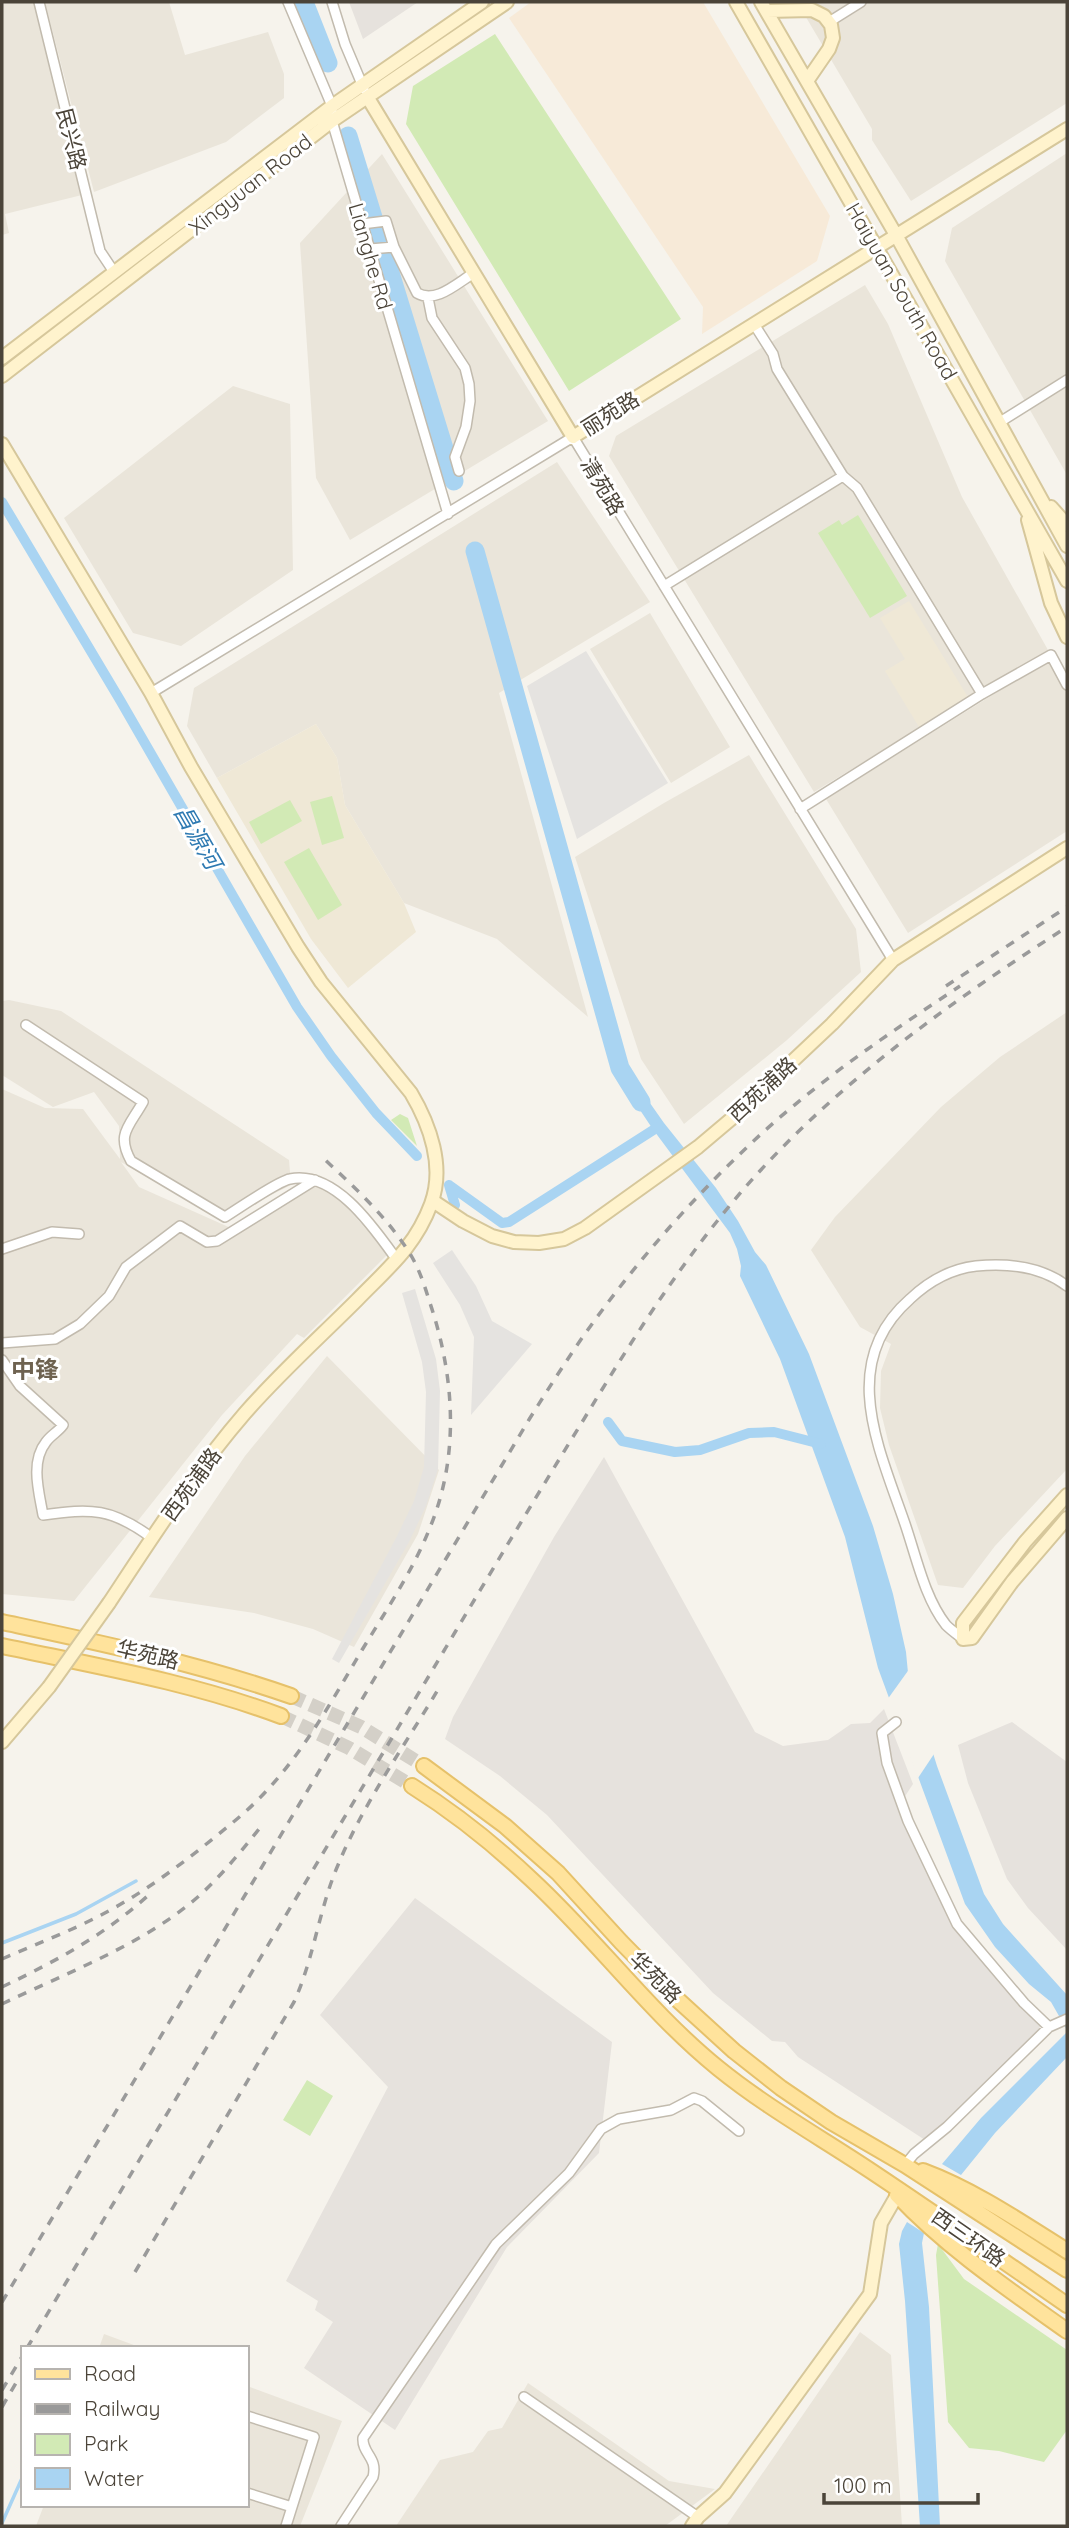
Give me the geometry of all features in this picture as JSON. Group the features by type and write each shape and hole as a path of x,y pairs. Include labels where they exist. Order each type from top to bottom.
{"main road":[{"name":"华苑路","path":"2,1622 169,1658 291,1696"},
{"name":"华苑路","path":"2,1646 160,1678 234,1699 281,1716"},
{"name":"华苑路","path":"424,1766 505,1826 549,1865 630,1952 734,2051 831,2122 905,2165"},
{"name":"华苑路","path":"412,1786 489,1841 534,1881 661,2016 718,2068 765,2103 870,2170 898,2193"},
{"path":"905,2165 941,2178 1067,2251"},
{"name":"西三环路","path":"905,2165 1067,2270"},
{"path":"898,2193 916,2215 973,2264 1067,2331"},
{"name":"西三环路","path":"898,2193 1067,2305"}],"street":[{"name":"民兴路","path":"39,2 100,251 114,272"},
{"name":"Lianghe Rd","path":"288,2 332,106 332,121 448,514"},
{"name":"清苑路","path":"332,2 345,44 368,97 892,960"},
{"name":"Xingyuan Road","path":"2,358 332,106 482,2"},
{"name":"Xingyuan Road","path":"2,376 332,121 507,2"},
{"name":"Haiyuan South Road","path":"736,2 1067,581"},
{"path":"829,22 861,2"},
{"name":"Haiyuan South Road","path":"764,6 896,235 1067,546"},
{"path":"764,6 813,10 829,22 832,31 831,44 807,80"},
{"name":"丽苑路","path":"151,693 448,514 1067,129"},
{"path":"362,224 386,221 394,247 417,293 428,298 474,273"},
{"path":"370,249 394,247"},
{"path":"428,298 432,318 456,350 469,384 470,401 466,427 455,457 459,471"},
{"path":"754,324 773,354 777,369 843,476 857,488 982,694"},
{"path":"1000,422 1067,380"},
{"path":"2,444 151,693 191,767 298,947 321,982 397,1074 422,1111 434,1147 433,1201"},
{"path":"664,586 843,476"},
{"path":"1036,491 1067,525"},
{"path":"1022,500 1051,603 1067,637"},
{"path":"800,809 982,694 1051,655 1067,685"},
{"name":"西苑浦路","path":"2,1742 49,1687 211,1455 247,1411 408,1250 433,1201 492,1236 514,1242 539,1244 564,1239 585,1228 698,1147 730,1120 832,1024 892,960 1067,848"},
{"path":"26,1025 143,1102 123,1137 124,1147 131,1161 225,1217 289,1179 317,1179 331,1185 345,1198 397,1259"},
{"path":"2,1343 55,1339 80,1324 108,1296 127,1266 180,1226 207,1242 217,1241 317,1179"},
{"path":"2,1250 52,1232 79,1234"},
{"path":"1067,1286 1037,1270 1012,1265 964,1268 944,1274 901,1306 886,1326 871,1362 868,1381 869,1409 882,1457 929,1594 947,1625 963,1639 972,1638 1012,1582 1067,1518"},
{"path":"2,1360 20,1386 63,1425 46,1442 39,1457 36,1474 43,1515 80,1510 114,1515 132,1523 152,1538"},
{"path":"963,1639 963,1623 1026,1542 1067,1495"},
{"path":"896,1722 882,1732 887,1763 908,1821 957,1924 1024,2003 1058,2024 905,2165"},
{"path":"341,2526 373,2477 375,2469 363,2446 363,2438 496,2245 569,2173 601,2129 619,2119 671,2110 694,2098 702,2101 739,2131"},
{"path":"524,2397 695,2522 725,2493 870,2294 881,2223 898,2193"},
{"path":"248,2416 314,2437 286,2526"},
{"path":"248,2493 292,2507"}],"shaded area":[{"path":"2,2 35,2 82,195 5,214 9,233 2,235"},
{"path":"45,2 169,2 185,55 268,32 284,74 284,98 226,142 94,192"},
{"path":"349,2 418,2 363,39"},
{"path":"531,2 703,2 830,216 817,261 702,334 703,307 509,18"},
{"path":"797,2 1067,2 1067,103 911,201 872,140 872,129"},
{"path":"1067,153 1067,475 945,261 952,228"},
{"path":"382,154 548,421 350,540 316,478 300,243"},
{"path":"865,285 888,324 962,497 1048,650 814,792 609,456 616,436"},
{"path":"233,386 290,404 293,570 181,646 133,633 64,518"},
{"path":"557,462 650,602 499,693 588,1017 497,939 404,903 345,805 337,758 316,724 217,778 187,726 194,688"},
{"path":"909,601 968,697 919,727 885,671 905,659 880,618"},
{"path":"650,613 730,747 671,783 590,649"},
{"path":"586,651 668,783 577,839 527,686"},
{"path":"1050,659 1067,693 1067,831 908,933 826,799"},
{"path":"316,724 337,758 345,805 404,903 416,932 348,988 311,939 217,778"},
{"path":"749,755 856,929 861,972 787,1040 684,1124 641,1059 575,857"},
{"path":"9,1000 61,1011 289,1160 291,1185 221,1220 121,1162 139,1187 233,1229 309,1185 326,1188 344,1204 388,1254 304,1338 297,1334 222,1415 74,1601 2,1594 2,1089 45,1108 83,1109 120,1159 119,1126 94,1092 53,1107 2,1075 2,1001"},
{"path":"1067,1012 1067,1469 995,1546 963,1588 938,1585 889,1445 880,1408 881,1371 891,1344 860,1327 811,1250 835,1217 941,1107 1000,1057"},
{"path":"452,1250 476,1286 492,1321 532,1344 471,1415 474,1337 460,1305 433,1263"},
{"path":"415,1289 436,1359 440,1391 438,1469 426,1506 409,1542 339,1663 332,1659 414,1501 424,1467 426,1392 422,1362 402,1293"},
{"path":"327,1356 439,1470 418,1534 354,1647 313,1629 254,1613 149,1597 245,1456"},
{"path":"604,1457 755,1732 783,1746 828,1740 851,1724 870,1723 884,1709 913,1784 900,1804 955,1920 1042,2022 1035,2038 925,2140 798,2057 785,2042 772,2041 713,1993 547,1815 500,1776 445,1739 453,1717 554,1537"},
{"path":"1012,1722 1067,1762 1067,1950 1028,1908 1007,1879 968,1783 958,1745"},
{"path":"415,1898 612,2042 599,2153 507,2247 395,2430 304,2368 333,2322 315,2310 318,2301 286,2281 388,2087 320,2015"},
{"path":"860,2332 891,2355 902,2526 726,2526"},
{"path":"104,2334 137,2346 100,2346"},
{"path":"528,2383 669,2481 715,2489 665,2526 396,2526 440,2460 473,2452 488,2431 502,2428"},
{"path":"248,2386 342,2421 300,2526 36,2526 43,2507 248,2507"}],"green space":[{"path":"495,34 681,319 569,391 406,124 413,86"},
{"path":"858,515 907,596 870,618 818,533 839,520 842,525"},
{"path":"332,796 344,838 322,845 310,802"},
{"path":"290,800 302,821 261,844 249,822"},
{"path":"309,848 342,905 318,920 284,862"},
{"path":"400,1114 408,1118 417,1146 391,1120"},
{"path":"307,2080 333,2096 310,2136 283,2120"},
{"path":"938,2244 964,2279 1067,2350 1067,2430 1044,2462 999,2451 969,2448 948,2422 936,2255"}],"water":[{"path":"631,1076 738,1221 755,1252 766,1265 809,1354 873,1526 893,1594 908,1673 937,1766 984,1894 1003,1924 1067,1995 1067,2030 1051,2002 1029,1984 995,1947 965,1904 878,1668 845,1537 780,1359 740,1276 737,1249 730,1233 622,1083"},
{"path":"1067,2032 1067,2057 995,2133 961,2175 942,2164 981,2118"},
{"path":"907,2222 924,2233 922,2243 929,2307 940,2526 920,2526 899,2244"}],"pier":[{"path":"910,1668 936,1751 918,1778 887,1700"}],"waterway":[{"path":"304,2 328,63"},
{"path":"348,136 454,481"},
{"name":"昌源河","path":"2,502 297,1007 376,1113 417,1156"},
{"path":"475,551 620,1068 641,1102"},
{"name":"昌源河","path":"449,1185 502,1223 509,1222 658,1127"},
{"path":"449,1185 455,1205"},
{"path":"608,1422 622,1441 675,1452 700,1450 749,1433 774,1432 821,1444"},
{"path":"2,1943 76,1914 136,1881"},
{"path":"2,2523 21,2480"}],"tunnel":[{"path":"291,1696 361,1727 424,1766"},
{"path":"281,1716 349,1748 412,1786"}],"railway":[{"path":"946,986 1067,907"},
{"path":"28,2346 549,1476 639,1331 698,1245 778,1152 854,1081 937,1016 1067,927"},
{"path":"2,2302 530,1418 602,1311 666,1232 712,1182 783,1114 832,1075 960,986"},
{"path":"2,1959 66,1932 121,1904 156,1882 257,1801 275,1782 321,1718 400,1589 431,1525 446,1470 450,1414 444,1358 430,1303 414,1262 398,1236 367,1200 321,1156"},
{"path":"135,2272 294,2002 307,1968 331,1882 348,1842 372,1797 439,1688"},
{"path":"2,2004 154,1929 199,1896 263,1824"},
{"path":"2,1987 80,1946 117,1921 152,1892"},
{"path":"2,2390 21,2358"},
{"path":"2,2407 16,2383"}],"district":[{"name":"中锋","path":"35,1369"}]}
